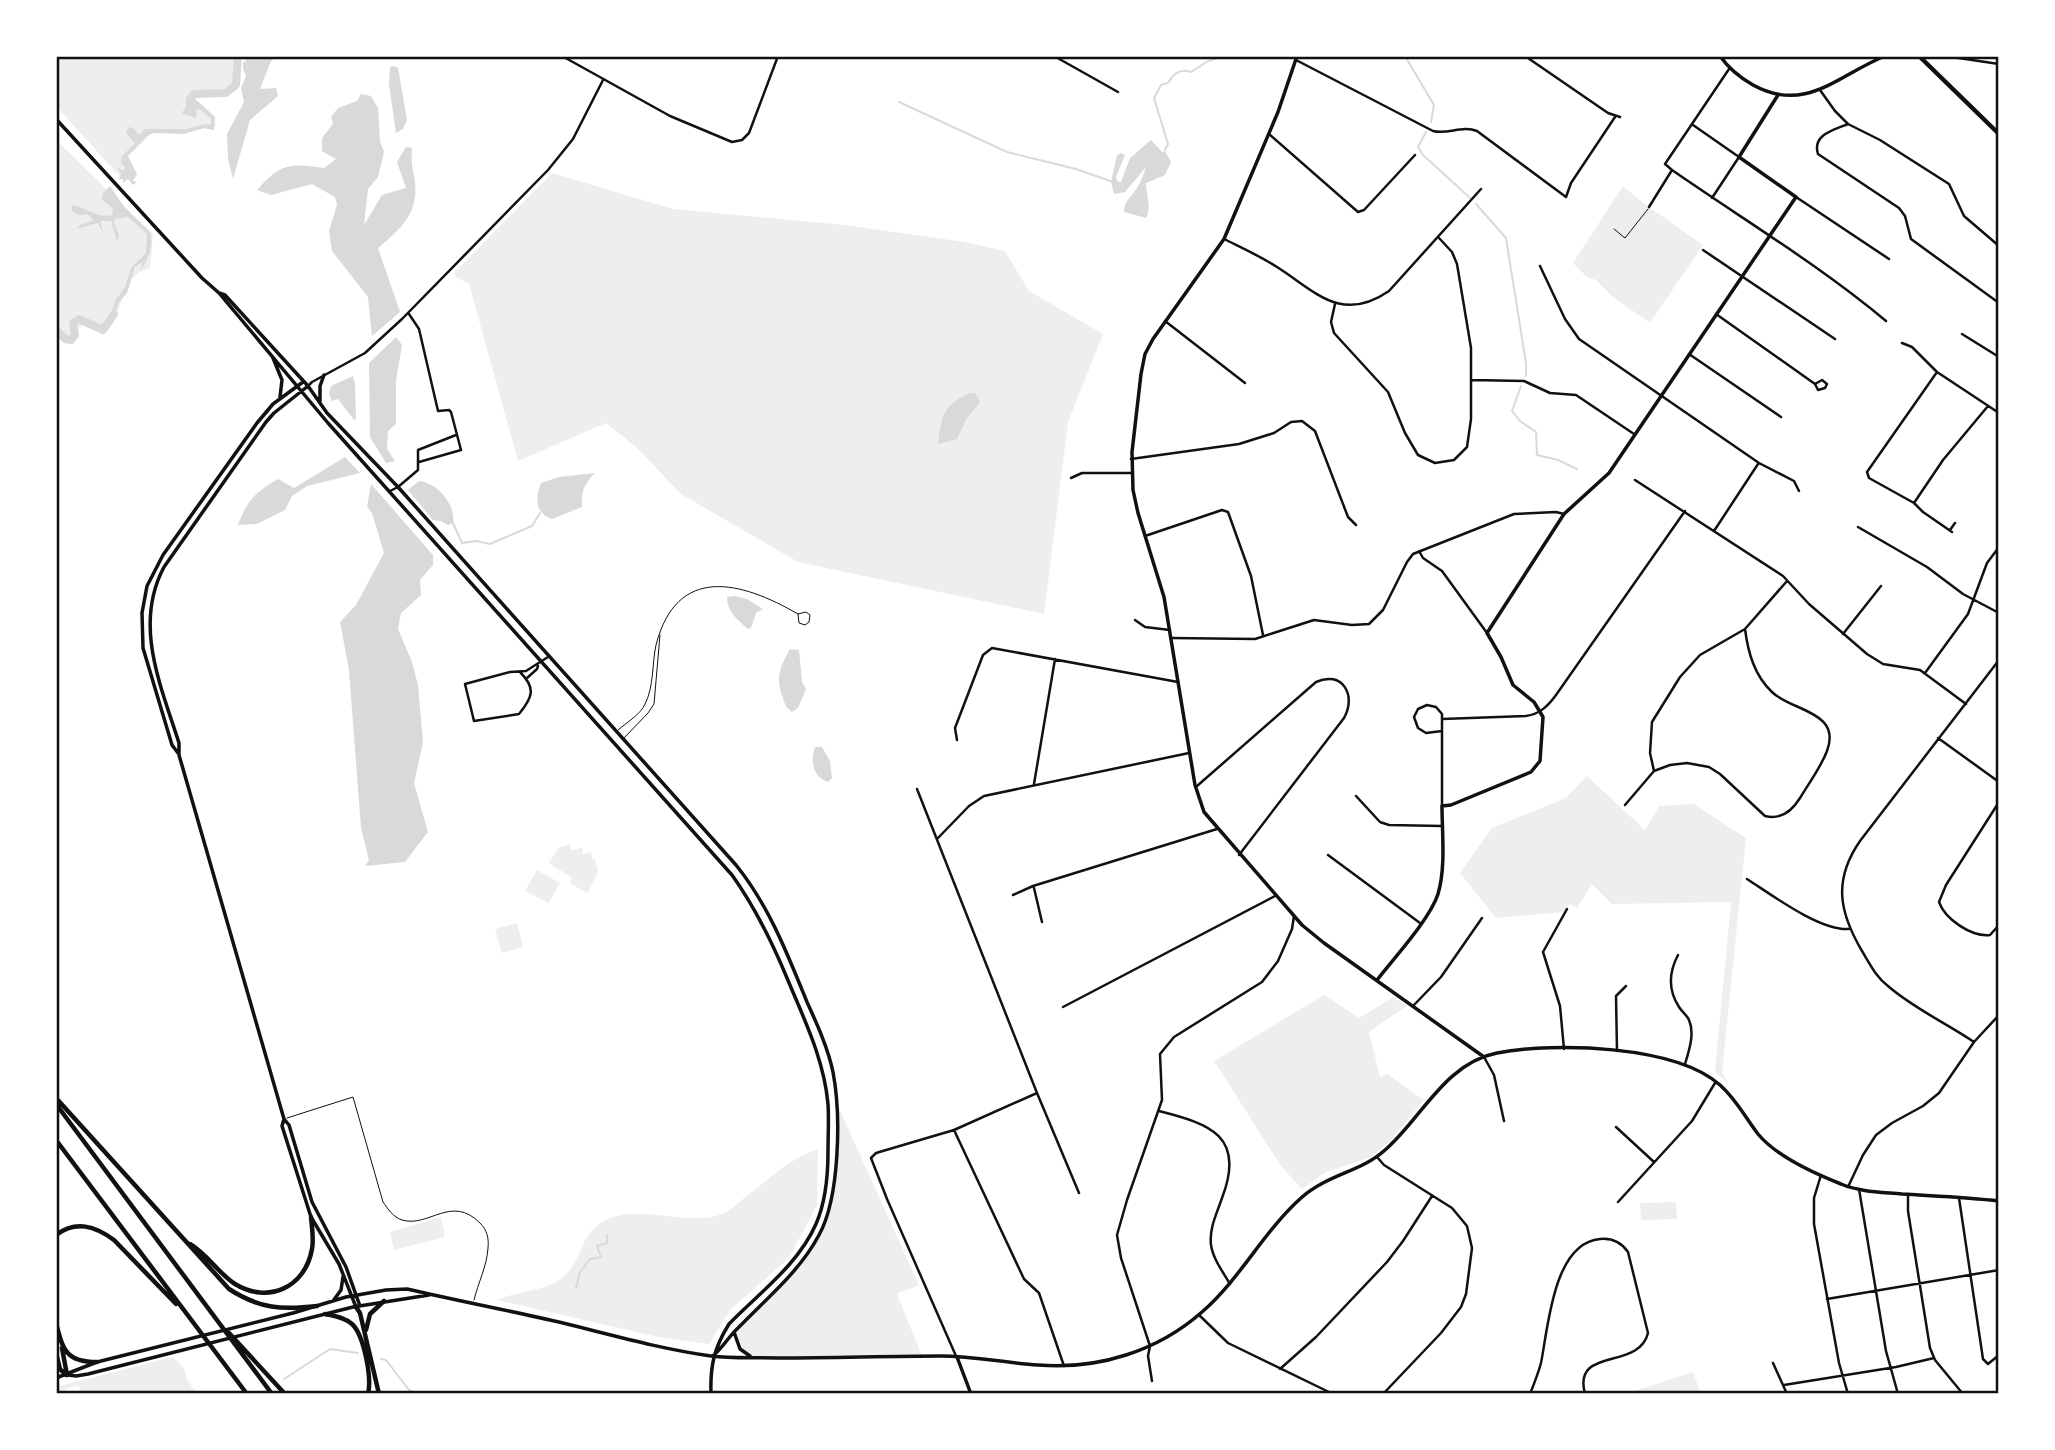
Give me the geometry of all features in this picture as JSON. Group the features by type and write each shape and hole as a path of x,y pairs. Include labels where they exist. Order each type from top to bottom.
{"main road":[{"path":"1720,56 1729,69 1758,88 1778,95 1800,96 1820,90 1885,56"},
{"path":"1919,56 1999,134"},
{"path":"1297,58 1269,134 1224,239 1165,321 1144,358 1131,459 1136,508 1163,592 1195,788 1204,812 1294,916 1324,943 1484,1057"},
{"path":"1377,980 1434,903 1439,890 1442,806 1451,805 1535,769 1541,759 1544,720 1541,711 1513,685 1502,657 1487,633 1564,514 1605,479 1796,197 1739,157 1778,95"},
{"path":"56,119 219,293 301,391 540,663 716,858 743,890 758,914 817,1051 828,1106 826,1189 821,1210 807,1242 788,1266 729,1324 712,1356 711,1394"},
{"path":"219,293 225,295 308,386 320,403 724,852 760,899 783,944 817,1024 832,1069 837,1104 832,1191 820,1233 793,1271 734,1332 725,1346 712,1356"},
{"path":"270,352 282,380 282,394 279,399"},
{"path":"320,403 320,386 324,375"},
{"path":"179,755 172,745 144,648 142,613 147,586 158,562 257,423 279,399 303,382"},
{"path":"308,386 274,413 170,558 156,583 151,603 149,636 179,743 179,755 284,1119 289,1125 312,1202 346,1267 379,1394"},
{"path":"461,572 468,565"},
{"path":"716,858 724,852"},
{"path":"56,1378 97,1362 332,1301 407,1289 712,1356 956,1356 1064,1366 1113,1359 1134,1354 1150,1346 1199,1315 1230,1284 1270,1229 1299,1200 1325,1180 1377,1157 1400,1135 1439,1088 1484,1057 1502,1052 1564,1049 1617,1051 1685,1064 1716,1081 1734,1099 1767,1144 1848,1187 1999,1201"},
{"path":"56,1097 219,1281 242,1298 268,1307 282,1309 317,1306"},
{"path":"56,1104 221,1325 285,1394"},
{"path":"284,1119 282,1126 306,1205 354,1296"},
{"path":"56,1140 247,1394"},
{"path":"185,1241 236,1284 255,1292 270,1294 293,1284 306,1269 312,1248 311,1217"},
{"path":"56,1235 76,1226 86,1226 103,1232 114,1240 191,1320"},
{"path":"332,1301 341,1290 343,1275"},
{"path":"58,1365 67,1375 76,1377 325,1314 431,1294"},
{"path":"365,1334 370,1314 384,1301"},
{"path":"325,1314 349,1321 359,1333 370,1376 368,1394"},
{"path":"56,1323 67,1375"},
{"path":"734,1332 740,1349 752,1357"},
{"path":"239,1345 272,1394"},
{"path":"62,1346 75,1359 97,1362"},
{"path":"56,1353 56,1371"},
{"path":"956,1356 971,1394"}],"street":[{"path":"562,56 670,116 727,141 736,142 745,138 749,132 778,56"},
{"path":"1054,56 1118,92"},
{"path":"1297,58 1433,131 1443,133 1466,128 1477,131 1566,197 1571,183 1618,117 1608,113 1525,56"},
{"path":"1945,56 1999,64"},
{"path":"1729,69 1665,164 1859,298 1886,321"},
{"path":"308,386 365,353 562,155 603,80"},
{"path":"1820,90 1847,124 1880,140 1949,184 1964,216 1999,246"},
{"path":"1692,124 1739,157 1712,198"},
{"path":"1847,124 1818,139 1818,154 1899,208 1905,216 1911,239 1999,303"},
{"path":"1269,134 1357,212 1364,210 1415,155"},
{"path":"1649,207 1672,170"},
{"path":"1224,239 1263,259 1313,293 1335,304 1361,302 1384,295 1481,189"},
{"path":"1796,197 1889,260"},
{"path":"1335,304 1331,322 1334,333 1388,392 1408,439 1418,455 1438,464 1450,462 1460,456 1467,447 1471,427 1469,328 1458,267 1452,252 1438,238"},
{"path":"1703,250 1835,339"},
{"path":"1540,266 1577,337 1759,463 1794,481 1799,491"},
{"path":"408,312 419,329 438,411 452,412 461,450 419,462"},
{"path":"1716,314 1815,384"},
{"path":"1165,321 1245,383"},
{"path":"1962,334 1999,357"},
{"path":"1902,343 1912,347 1937,372 1999,413"},
{"path":"1689,354 1781,417"},
{"path":"1937,372 1910,406 1867,472 1869,478 1877,484 1914,503 1951,531 1955,523"},
{"path":"1472,380 1524,381 1550,393 1576,395 1634,434"},
{"path":"303,382 312,382"},
{"path":"1914,503 1943,460 1988,406"},
{"path":"1131,459 1232,445 1271,434 1291,422 1302,421 1315,430 1348,517 1356,525"},
{"path":"390,491 418,470 416,452 419,449 454,438 457,434"},
{"path":"1714,531 1759,463"},
{"path":"1071,478 1080,473 1132,473"},
{"path":"1635,480 1788,580 1810,604 1867,654 1883,664 1915,668 1925,673 1966,704"},
{"path":"1145,536 1227,510 1233,520 1251,576 1263,637"},
{"path":"1442,719 1526,716 1541,711 1556,695 1685,511"},
{"path":"1171,638 1208,636 1249,639 1263,637 1309,621 1354,625 1370,623 1385,606 1408,559 1419,551 1516,513 1564,514"},
{"path":"1858,527 1927,567 1963,594 1999,613"},
{"path":"1925,673 1959,630 1975,598 1987,562 1998,548"},
{"path":"1419,551 1423,558 1442,571 1487,633"},
{"path":"1654,771 1650,754 1651,727 1670,692 1700,655 1745,629 1788,580"},
{"path":"1843,634 1881,586"},
{"path":"1135,620 1145,627 1170,630"},
{"path":"1625,805 1654,771 1682,763 1709,767 1726,778 1760,812 1771,817 1783,816 1796,806 1827,751 1828,728 1819,718 1782,700 1764,684 1751,658 1745,629"},
{"path":"957,740 955,728 985,652 994,648 1178,682"},
{"path":"520,672 527,678 533,694 519,713 474,721 465,684 510,672 526,671 548,657"},
{"path":"1034,785 1055,659"},
{"path":"1974,1042 1900,996 1881,981 1850,929 1841,892 1842,878 1849,859 1860,841 1999,660"},
{"path":"527,678 540,663"},
{"path":"1195,788 1316,682 1323,679 1332,680 1340,683 1346,690 1350,702 1344,718 1239,855"},
{"path":"1442,806 1443,731 1442,719 1438,708 1429,705 1418,709 1414,718 1416,727 1422,731 1443,731"},
{"path":"1938,738 1999,782"},
{"path":"938,838 975,800 992,794 1190,753"},
{"path":"917,789 1079,1193"},
{"path":"1356,796 1380,822 1389,825 1442,826"},
{"path":"1999,802 1946,885 1939,902 1948,915 1966,929 1979,934 1990,935 1999,925"},
{"path":"1013,895 1033,886 1217,829"},
{"path":"1328,855 1420,923"},
{"path":"1747,879 1798,912 1828,925 1850,929"},
{"path":"1033,886 1042,922"},
{"path":"1063,1007 1276,895"},
{"path":"1564,1049 1560,1006 1544,952 1567,909"},
{"path":"1152,1381 1148,1356 1150,1346 1121,1258 1117,1235 1159,1111 1163,1094 1160,1054 1174,1037 1262,982 1278,961 1292,929 1294,916"},
{"path":"1413,1006 1436,983 1482,918"},
{"path":"1678,955 1671,970 1671,988 1691,1027 1685,1064"},
{"path":"1617,1051 1616,995 1626,986"},
{"path":"1848,1187 1876,1135 1934,1098 1949,1081 1974,1042 1999,1015"},
{"path":"1484,1057 1494,1075 1504,1121"},
{"path":"1618,1202 1692,1122 1716,1081"},
{"path":"956,1356 871,1158 876,1153 954,1130 1037,1093"},
{"path":"1159,1111 1206,1125 1225,1147 1231,1172 1213,1223 1211,1244 1214,1256 1230,1284"},
{"path":"1616,1127 1654,1162"},
{"path":"954,1130 1024,1279 1039,1293 1064,1366"},
{"path":"1377,1157 1457,1213 1470,1235 1472,1248 1466,1294 1454,1318 1383,1394"},
{"path":"1821,1174 1815,1191 1813,1214 1841,1376 1848,1394"},
{"path":"1859,1189 1875,1291 1890,1368 1898,1394"},
{"path":"1908,1194 1907,1205 1927,1333 1934,1358 1963,1394"},
{"path":"1280,1369 1316,1337 1395,1253 1433,1195"},
{"path":"1959,1198 1982,1355 1987,1364 1999,1355"},
{"path":"1530,1394 1539,1370 1558,1278 1582,1245 1604,1239 1618,1243 1626,1249 1648,1333 1646,1342 1639,1350 1589,1368 1584,1379 1586,1394"},
{"path":"1827,1299 1999,1270"},
{"path":"1199,1315 1228,1343 1333,1394"},
{"path":"1784,1385 1934,1358"},
{"path":"1773,1363 1787,1394"}],"lane":[{"path":"1614,229 1625,238 1649,207"},
{"path":"617,732 646,704 660,633 666,616 680,600 699,590 716,586 731,587 758,594 798,614"},
{"path":"623,739 654,704 660,633"},
{"path":"284,1119 354,1097 383,1202 393,1215 406,1221 444,1211 460,1212 475,1218 485,1229 487,1258 473,1302"},
{"path":"306,1205 312,1202"}],"shaded area":[{"path":"56,56 238,56 236,85 226,93 194,94 190,100 213,118 215,126 186,132 154,132 145,136 125,156 128,169 123,180 56,106"},
{"path":"270,56 271,61 260,89 276,88 278,96 250,120 233,179 228,159 227,134 244,102 241,88 246,76 243,62"},
{"path":"390,67 398,68 407,120 403,129 396,133 389,85"},
{"path":"361,94 371,96 378,108 380,141 384,152 378,177 368,189 364,225 382,195 406,188 397,162 406,147 412,148 415,188 415,199 408,218 378,248 400,312 372,336 368,297 332,251 329,231 337,205 335,197 312,184 271,195 257,190 273,174 286,167 324,168 336,159 322,151 322,138 333,124 331,117 338,108 357,101"},
{"path":"186,98 201,104 215,117 214,130 204,128 184,134 149,135 128,156 137,174 133,181 137,182 133,185 128,179 123,183 123,179 119,179 121,173 116,166 124,171 122,156 135,143 126,133 129,127 140,135 144,129 186,129 211,125 211,119 198,108 195,118 182,113"},
{"path":"1151,140 1162,152 1165,151 1171,162 1165,175 1146,183 1149,205 1146,218 1124,212 1125,204 1138,186 1146,167 1125,192 1114,194 1111,182 1117,155 1125,155 1116,177 1118,182 1121,182 1130,158"},
{"path":"58,142 153,234 150,269 140,272 127,286 116,316 105,333 84,325 79,327 72,342 67,342 56,332"},
{"path":"552,173 673,209 844,225 965,242 1005,251 1029,291 1103,334 1068,422 1044,614 798,562 681,494 637,448 606,423 518,461 469,284 454,273"},
{"path":"110,186 125,208 150,232 151,242 148,257 141,270 142,262 135,267 127,293 119,302 112,323 109,321 115,301 125,287 131,268 146,253 147,234 128,217 115,219 119,235 117,242 111,221 100,221 104,234 98,223 76,229 94,220 87,214 78,215 71,210 73,205 97,214 112,215 113,209 102,199 103,193"},
{"path":"1623,186 1703,245 1650,323 1613,297 1596,280 1587,277 1573,263"},
{"path":"396,337 402,345 396,381 396,424 388,431 387,449 395,461 386,463 370,437 369,363"},
{"path":"353,376 354,420 338,399 332,401 329,394 331,386"},
{"path":"970,393 975,393 980,402 967,418 957,439 938,444 948,408"},
{"path":"345,457 360,473 307,486 292,496 285,510 257,524 238,525 249,503 270,484 278,479 294,488"},
{"path":"595,473 584,489 582,507 552,519 539,509 537,500 541,483 559,477"},
{"path":"419,481 439,490 449,502 453,523 448,525 433,520 408,490"},
{"path":"371,484 433,555 433,565 420,580 421,595 401,613 398,629 418,685 423,742 414,783 428,832 405,862 365,866 369,860 361,828 349,670 340,622 356,605 384,553 372,513 367,507"},
{"path":"727,597 747,599 763,609 756,613 751,628 748,629 731,611"},
{"path":"790,649 799,650 802,682 806,689 798,708 792,712 784,703 779,678"},
{"path":"815,747 822,747 830,761 832,778 828,782 819,777 814,768"},
{"path":"1587,776 1645,830 1659,806 1694,804 1746,838 1722,1072 1728,1083 1715,1072 1731,902 1612,904 1592,884 1577,908 1570,904 1564,912 1496,918 1460,873 1492,828 1566,798"},
{"path":"570,844 571,850 582,848 583,854 591,852 592,859 595,859 598,873 587,893 570,883 572,878 549,863 558,848"},
{"path":"537,870 560,883 549,903 525,891"},
{"path":"517,923 523,947 502,953 495,929"},
{"path":"1324,995 1359,1018 1394,997 1407,1006 1369,1032 1380,1077 1387,1074 1424,1100 1389,1142 1371,1157 1326,1172 1302,1189 1281,1166 1214,1061"},
{"path":"837,1104 919,1285 897,1294 922,1356 752,1357 740,1349 734,1332 805,1257 827,1216 835,1168"},
{"path":"818,1149 817,1205 789,1258 731,1309 709,1344 658,1337 497,1300 547,1286 562,1278 575,1263 592,1230 610,1218 637,1214 696,1218 722,1214 788,1164"},
{"path":"1676,1202 1677,1219 1641,1220 1640,1203"},
{"path":"441,1217 445,1237 394,1250 390,1232"},
{"path":"172,1357 182,1366 186,1378 197,1394 76,1394 81,1388 77,1385 67,1389 64,1394 56,1394 56,1387"},
{"path":"1693,1372 1701,1394 1636,1394 1635,1391"}],"waterway":[{"path":"197,106 190,100 194,94 226,93 236,85 238,56"},
{"path":"247,56 262,64 271,56"},
{"path":"1165,150 1168,144 1154,98 1161,85 1168,83 1178,73 1191,72 1217,56"},
{"path":"1405,56 1434,105 1431,122"},
{"path":"899,102 1007,152 1076,169 1113,182"},
{"path":"1426,132 1418,147 1423,155 1470,198"},
{"path":"1476,204 1506,238 1526,376"},
{"path":"56,330 65,339 71,340 75,335 73,323 79,319 103,330 114,314"},
{"path":"1521,386 1512,411 1520,421 1536,432 1537,455 1558,460 1577,469"},
{"path":"452,521 462,543 476,541 490,544 532,526 540,513"},
{"path":"576,1288 580,1272 590,1259 601,1257 597,1246 607,1243 607,1235"},
{"path":"284,1379 330,1349 358,1353"},
{"path":"381,1359 386,1360 409,1390 417,1394"}]}
